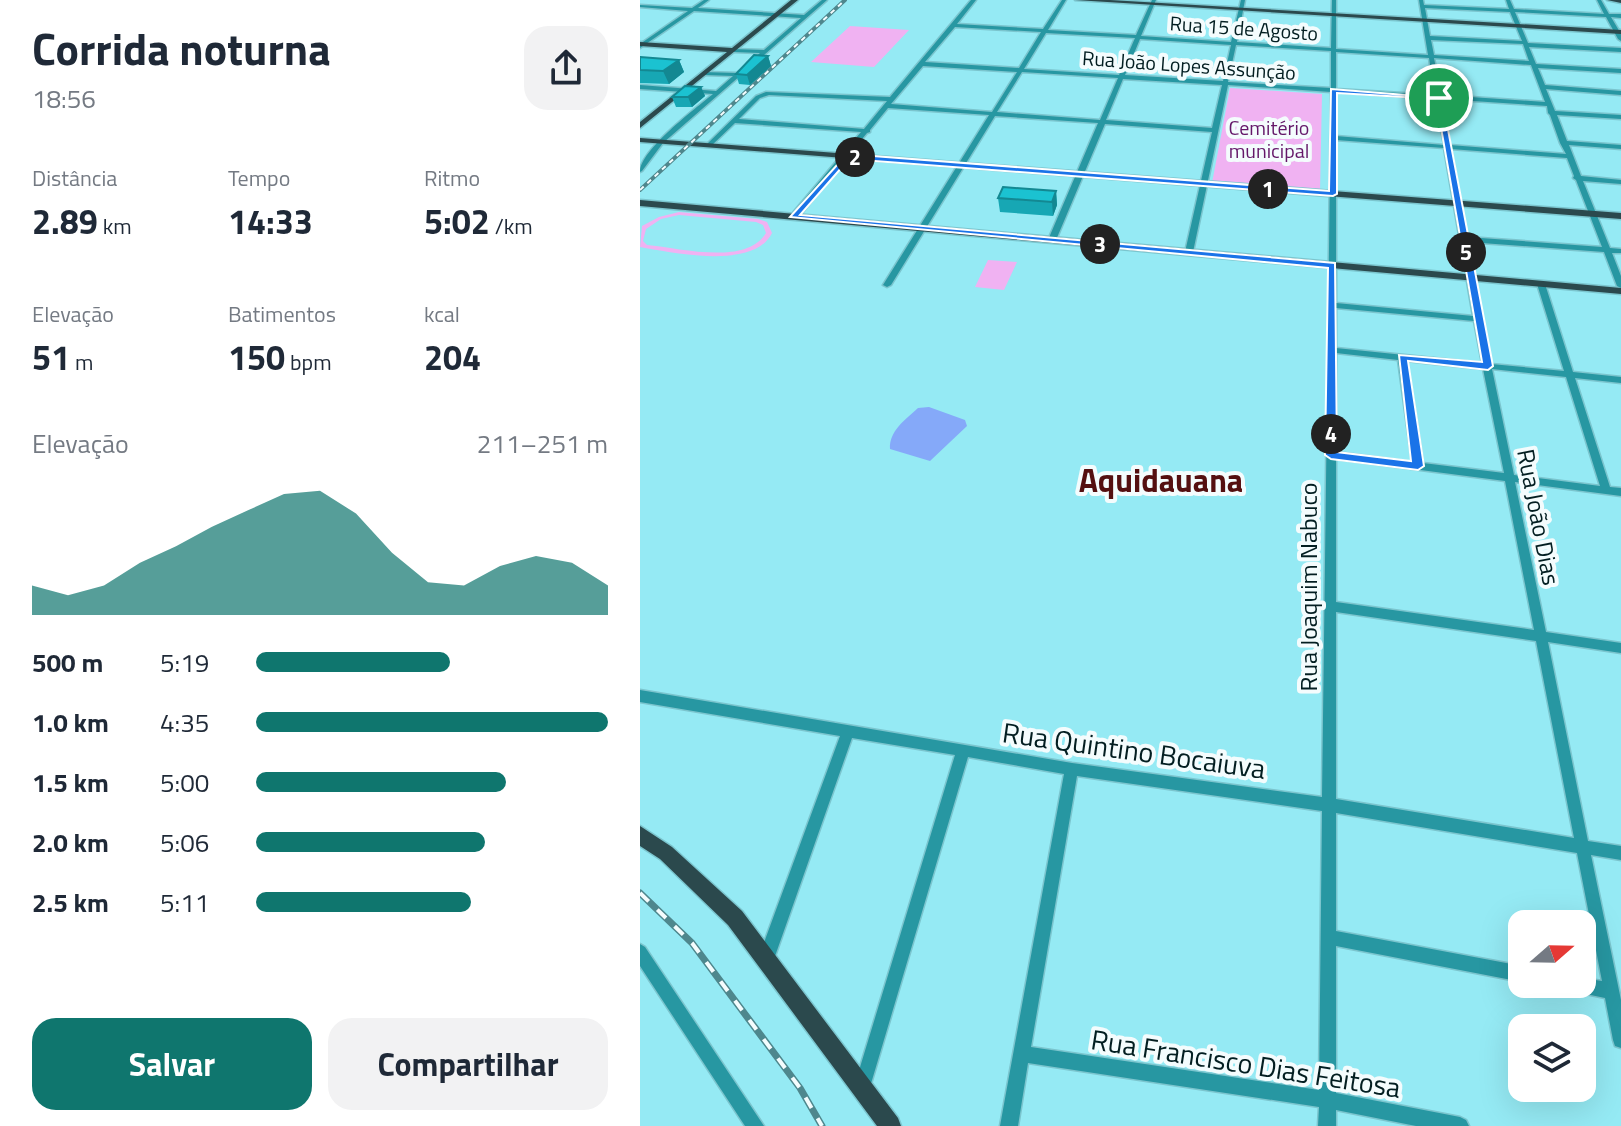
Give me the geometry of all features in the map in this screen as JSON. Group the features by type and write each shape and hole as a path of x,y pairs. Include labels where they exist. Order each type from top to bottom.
{"main road":[{"path":"640,126 795,0"},
{"path":"1078,0 1153,2 1620,34"},
{"path":"1610,0 1621,1"},
{"path":"641,45 734,50"},
{"path":"640,140 1621,216"},
{"path":"640,203 1621,289"},
{"path":"640,835 666,853 735,918 890,1126"}],"street":[{"path":"641,45 707,0"},
{"path":"640,170 661,142 825,0"},
{"path":"794,217 974,0"},
{"path":"887,285 1064,0"},
{"path":"1189,252 1243,0"},
{"name":"Rua Joaquim Nabuco","path":"1327,1126 1334,0"},
{"path":"1508,0 1621,289"},
{"path":"1599,0 1620,34"},
{"path":"1052,240 1153,2"},
{"path":"1422,3 1621,16"},
{"name":"Rua João Dias","path":"1422,3 1478,319 1621,1040"},
{"path":"640,6 806,17"},
{"name":"Rua 15 de Agosto","path":"954,25 1621,71"},
{"path":"1429,38 1621,50"},
{"path":"734,50 765,52"},
{"name":"Rua João Lopes Assunção","path":"923,64 1548,104"},
{"path":"705,73 739,75"},
{"path":"640,87 718,93"},
{"path":"1542,87 1621,93"},
{"path":"708,146 758,97 768,93 1215,130"},
{"path":"1552,115 1621,119"},
{"path":"734,121 868,131"},
{"path":"1333,138 1447,146 1621,150"},
{"path":"1576,178 1621,182"},
{"path":"1463,239 1621,251"},
{"path":"1541,284 1606,490"},
{"path":"1332,305 1478,319"},
{"path":"1332,350 1621,380"},
{"path":"1402,358 1418,466"},
{"path":"1331,455 1621,492"},
{"path":"1330,606 1621,648"},
{"name":"Rua Quintino Bocaiuva","path":"640,696 1072,769 1329,805 1621,853"},
{"path":"766,960 848,731"},
{"path":"862,1088 963,751"},
{"path":"1009,1126 1072,769"},
{"path":"1328,937 1508,971"},
{"path":"640,952 755,1126"},
{"path":"1596,988 1611,991"},
{"name":"Rua Francisco Dias Feitosa","path":"1024,1054 1327,1100 1460,1126"}],"green space":[{"path":"850,26 909,30 874,67 811,62"},
{"name":"Cemitério municipal","path":"1230,88 1322,94 1320,191 1212,183"},
{"path":"679,212 758,219 767,222 772,233 763,244 749,252 731,255 692,255 640,247 642,226 659,217","holes":["679,215 763,225 766,233 756,243 728,252 677,249 647,245 643,241 646,229 661,219"]},
{"path":"988,260 1017,262 1004,290 975,287"}],"water":[{"path":"929,407 965,420 967,426 930,461 890,449 892,437 899,426 918,408"}],"building":[{"path":"754,55 768,56 747,75 736,74"},
{"path":"640,57 679,60 663,71 640,70"},
{"path":"685,86 701,87 688,97 672,97"},
{"path":"1003,187 1056,191 1052,202 998,198"}],"railway":[{"path":"640,190 845,0"},
{"path":"640,893 692,943 800,1088 822,1126"}],"district":[{"name":"Aquidauana","path":"1161,480"}],"route":[{"path":"1333,91 1439,98 1488,366 1402,358 1418,466 1331,455 1332,265 794,217 847,156 1333,194 1333,91"}]}
